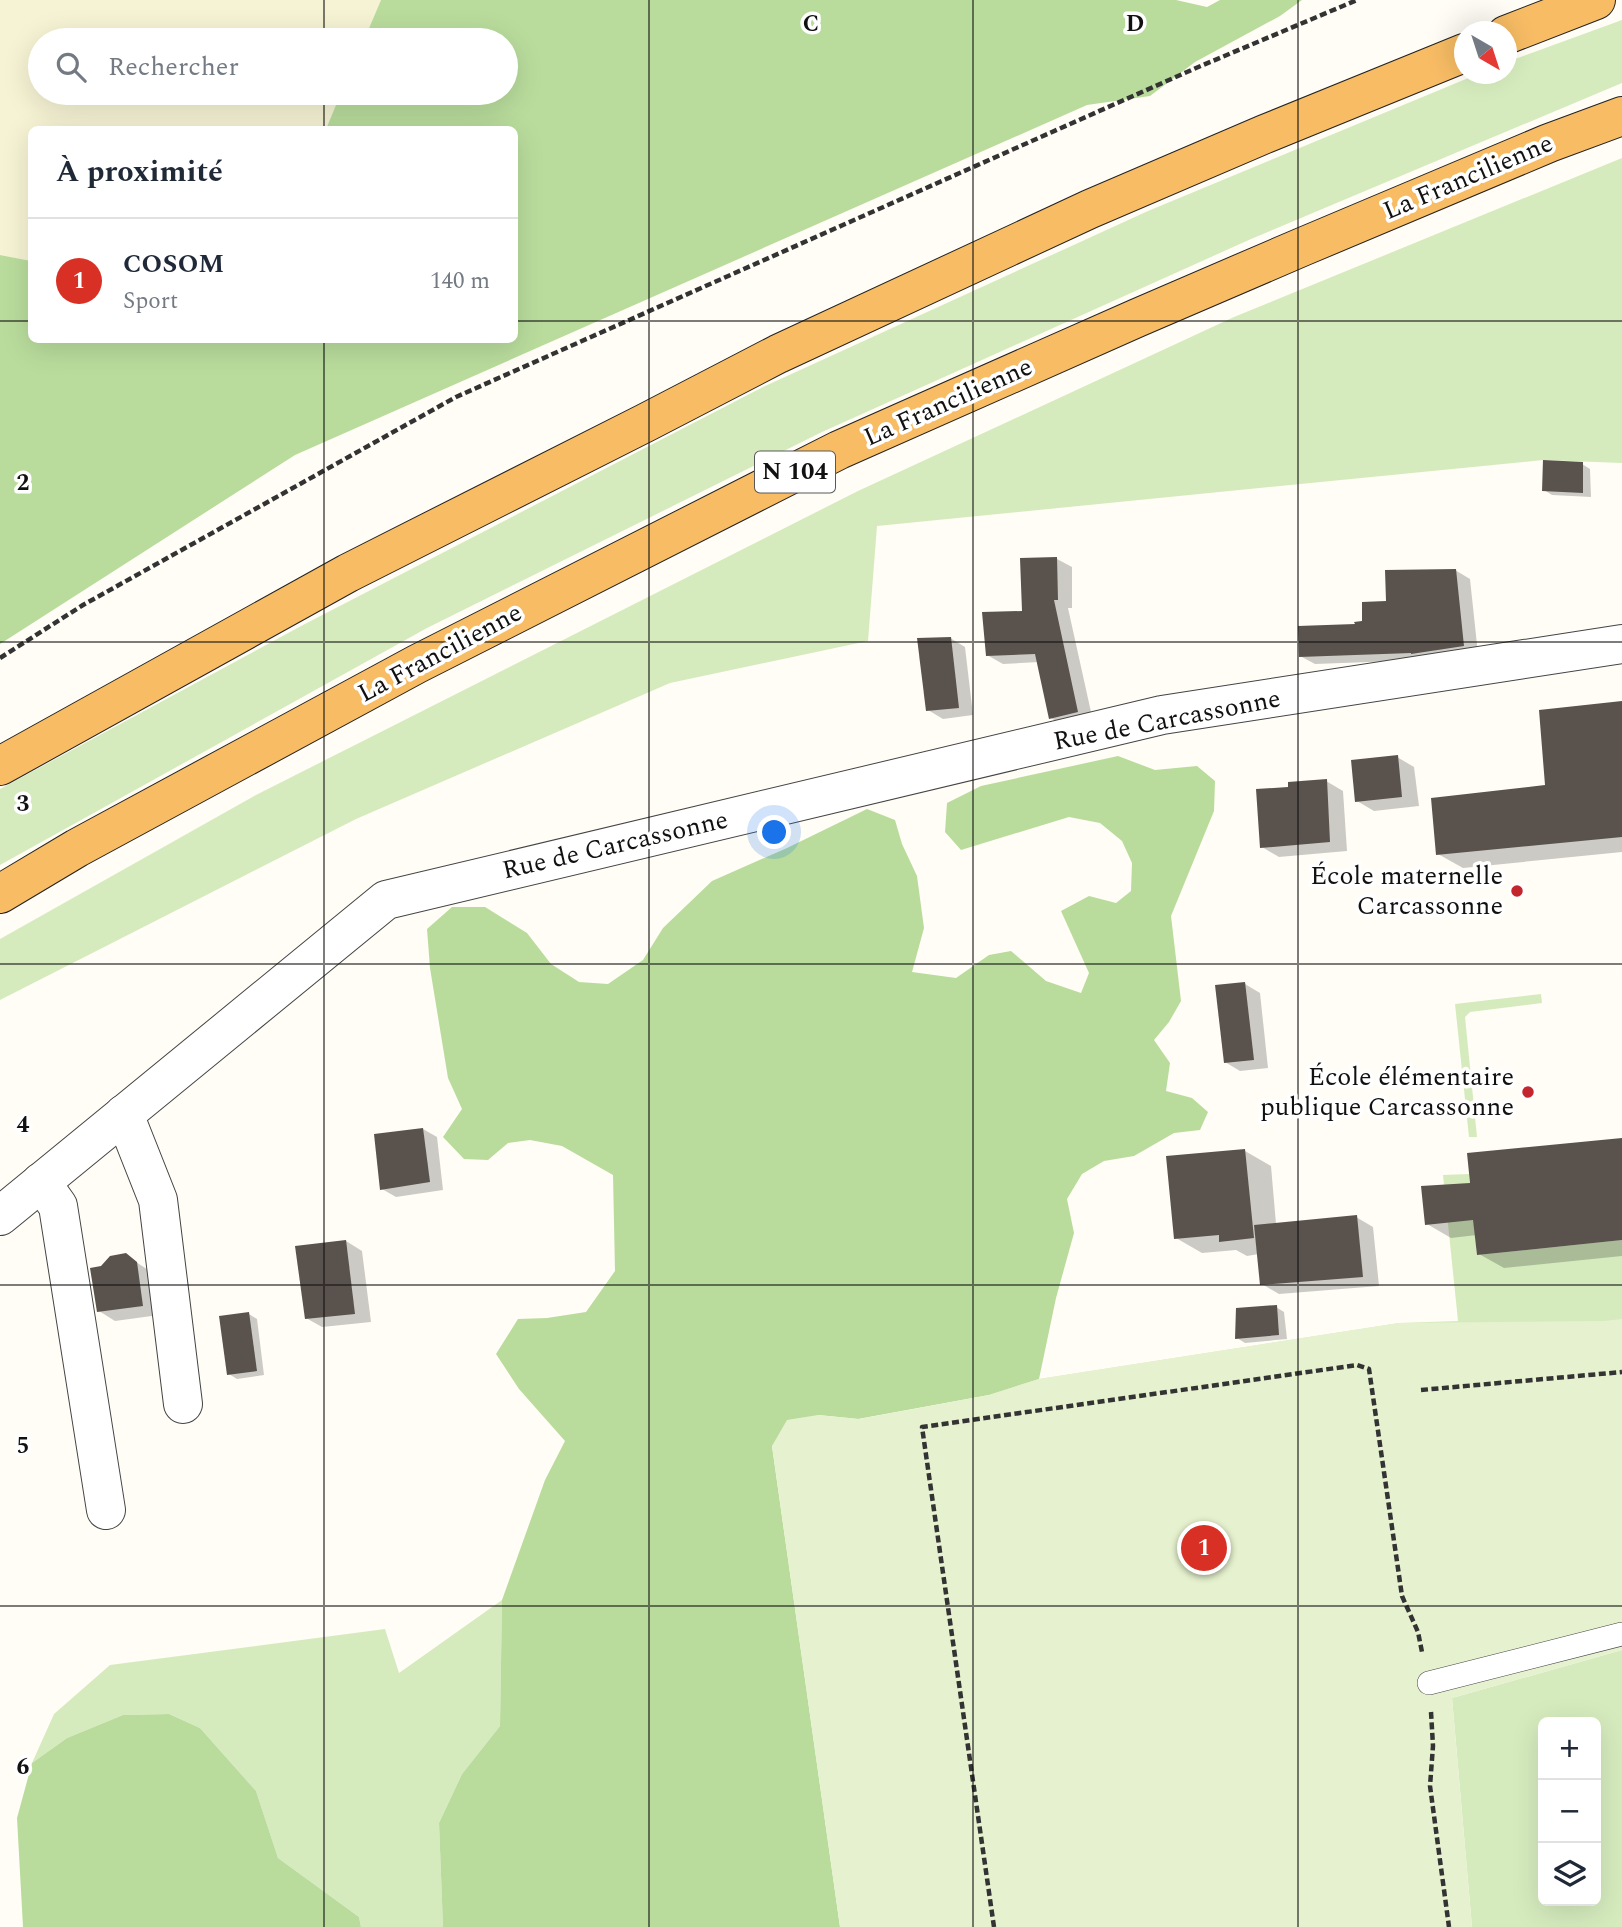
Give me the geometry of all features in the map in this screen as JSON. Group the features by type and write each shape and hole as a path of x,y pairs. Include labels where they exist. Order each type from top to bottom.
{"highway":[{"path":"1517,31 1596,0"},
{"path":"0,766 348,573 778,354 1090,209 1454,57"},
{"name":"La Francilienne","path":"0,894 77,848 417,664 839,450 1302,247 1549,143 1622,116"}],"street":[{"name":"Rue de Carcassonne","path":"0,1216 386,900 1162,715 1622,644"},
{"path":"124,1114 158,1200 183,1404"},
{"path":"41,1182 58,1206 106,1510"}],"lane":[{"path":"1429,1683 1622,1634"}],"path":[{"path":"0,658 83,605 456,397 1184,73 1357,0"},
{"path":"994,1927 922,1427 1357,1365 1369,1369 1402,1596 1418,1632 1429,1683 1433,1746 1430,1786 1449,1927"},
{"path":"1420,1390 1622,1372"}],"shaded area":[{"path":"0,0 381,0 369,28 28,28 28,105 336,105 327,126 28,126 28,260 0,255"}],"green space":[{"path":"381,0 1176,0 1207,7 1220,0 1302,0 1280,16 1195,62 1150,96 1087,105 295,455 0,644 0,255 28,260 28,343 518,343 518,126 327,126 336,105 518,105 518,28 369,28"},
{"path":"1622,20 1622,83 1251,239 822,432 427,628 0,865 0,789 303,625 763,387 1148,211 1454,84 1517,84 1517,58"},
{"path":"1622,158 1622,463 1543,460 877,526 868,641 670,683 356,819 0,1000 0,939 256,795 858,491 1234,317"},
{"path":"1118,756 1155,770 1197,766 1215,781 1214,811 1171,916 1181,1001 1154,1040 1170,1063 1166,1091 1192,1098 1208,1112 1200,1130 1174,1133 1134,1156 1104,1161 1082,1174 1067,1199 1074,1233 1056,1298 1039,1379 989,1395 858,1419 818,1415 772,1446 840,1927 443,1927 439,1823 462,1774 500,1726 502,1600 545,1480 565,1441 519,1389 496,1354 518,1319 586,1312 615,1271 613,1175 562,1146 530,1140 508,1143 488,1160 464,1159 443,1137 462,1109 448,1078 430,968 427,929 452,907 485,907 527,933 551,964 579,982 608,984 643,960 663,928 712,881 867,809 895,820 902,844 917,876 924,928 912,972 956,978 989,955 1011,951 1046,981 1081,993 1089,973 1061,911 1089,896 1116,903 1131,891 1132,863 1122,841 1100,823 1069,817 961,850 945,832 947,803 981,786"},
{"path":"1541,994 1542,1003 1470,1012 1465,1017 1477,1137 1469,1137 1455,1004"},
{"path":"1469,1174 1477,1255 1622,1240 1622,1366 840,1927 989,1395 1039,1379 1399,1323 1458,1321 1443,1175"},
{"path":"1622,1319 1622,1650 1452,1698 1472,1927 840,1927 772,1446 787,1420 818,1415 859,1419 989,1395 1039,1379 1399,1323"},
{"path":"502,1600 500,1726 462,1774 439,1823 443,1927 361,1927 359,1917 278,1858 256,1791 200,1728 169,1714 123,1715 67,1738 32,1763 54,1714 110,1665 385,1629 399,1673"},
{"path":"1622,1650 1622,1927 1472,1927 1452,1698"},
{"path":"169,1714 200,1728 256,1791 278,1858 359,1917 361,1927 23,1927 17,1818 32,1763 67,1738 123,1715"}],"building":[{"path":"1543,460 1583,462 1583,493 1542,491"},
{"path":"1057,557 1058,600 1054,600 1078,712 1049,719 1035,654 986,656 982,612 1022,611 1020,558"},
{"path":"1456,569 1464,646 1411,654 1299,657 1298,626 1355,624 1354,622 1362,621 1362,602 1386,601 1385,570"},
{"path":"951,637 959,708 926,711 917,638"},
{"path":"1622,701 1622,837 1436,855 1431,798 1545,785 1539,710"},
{"path":"1398,755 1402,797 1355,802 1351,760"},
{"path":"1327,779 1330,842 1260,848 1256,789 1288,787 1288,782"},
{"path":"1245,982 1254,1060 1224,1063 1215,985"},
{"path":"423,1128 430,1182 380,1190 374,1134"},
{"path":"1622,1138 1622,1240 1477,1255 1473,1220 1425,1225 1421,1186 1470,1183 1467,1153"},
{"path":"1245,1149 1254,1238 1219,1242 1219,1235 1174,1239 1166,1156"},
{"path":"1357,1215 1363,1277 1260,1285 1254,1225"},
{"path":"346,1240 355,1314 305,1319 295,1246"},
{"path":"126,1253 137,1262 143,1306 97,1312 90,1268 101,1266 110,1256"},
{"path":"1277,1305 1279,1335 1235,1339 1236,1308"},
{"path":"249,1312 257,1371 227,1375 219,1316"}],"place":[{"name":"École maternelle Carcassonne","path":"1517,891"},
{"name":"École élémentaire publique Carcassonne","path":"1528,1092"},
{"name":"COSOM","path":"1204,1548"}]}
